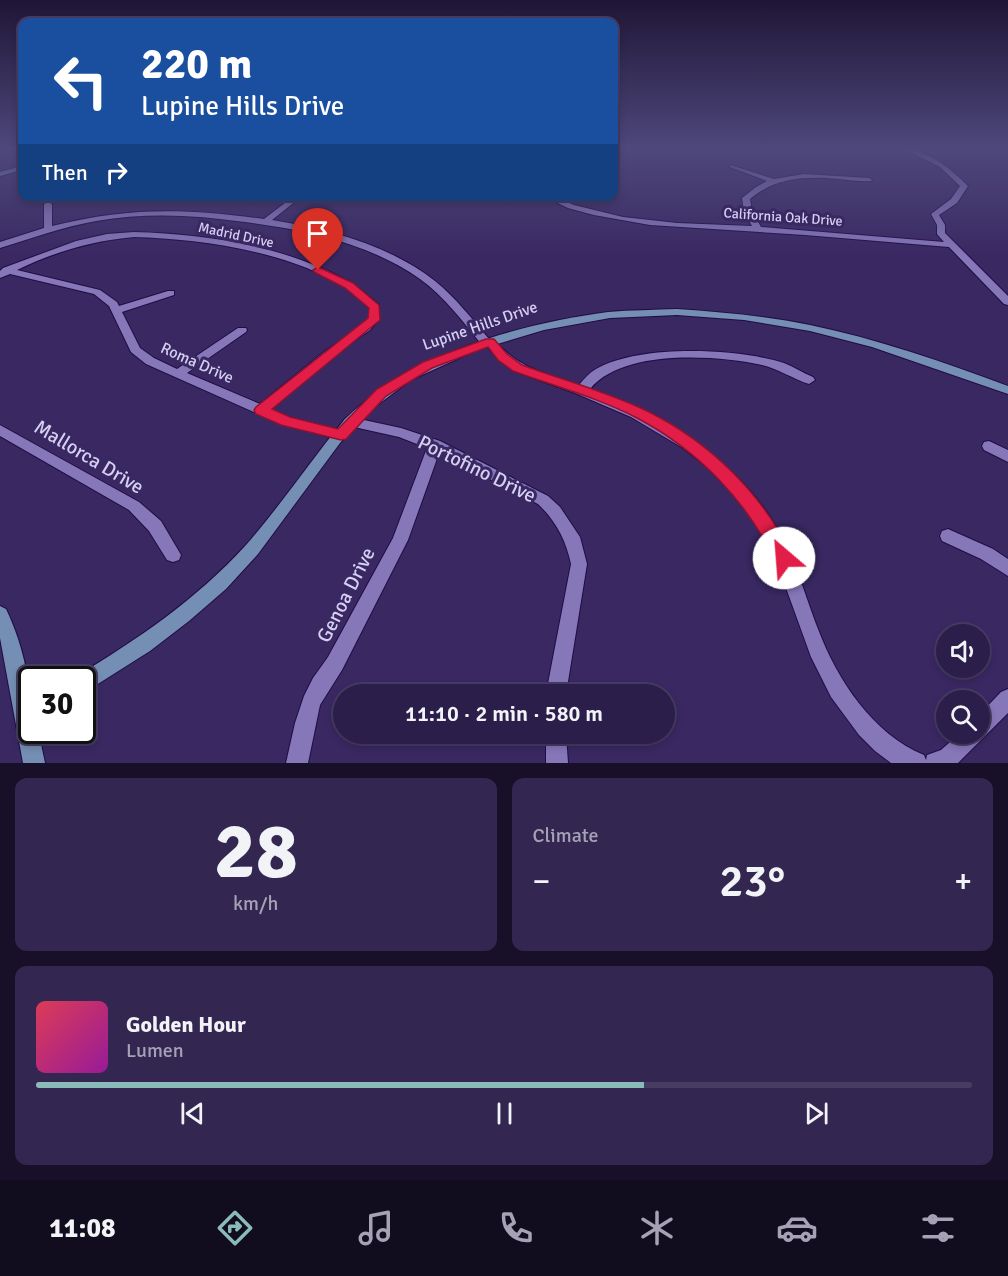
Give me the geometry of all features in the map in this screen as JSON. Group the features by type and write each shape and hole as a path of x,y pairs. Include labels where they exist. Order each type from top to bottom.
{"street":[{"path":"758,229 748,211 746,198 761,186"},
{"path":"964,186 954,201 935,214 941,225 941,234 948,245 1008,302"},
{"path":"265,222 292,201"},
{"name":"California Oak Drive","path":"559,201 579,209 650,223 758,229 948,245"},
{"path":"48,204 48,230"},
{"path":"0,245 90,220 160,212 197,213 265,222 331,235 360,244 402,263 425,278 454,304 488,342 518,368 582,390 641,414 676,435 740,490 774,537 794,580 811,635 839,689 878,742 916,763"},
{"name":"Madrid Drive","path":"3,271 51,250 75,243 132,234 171,235 249,250 318,270 349,285 375,308 374,320 366,328 328,354 261,410"},
{"name":"Roma Drive","path":"3,271 86,287 97,292 118,310 135,350 150,361 286,421 346,428"},
{"path":"118,310 171,293"},
{"name":"Lupine Hills Drive","path":"96,675 172,624 237,566 346,428 381,393 427,365 488,342 546,324 618,312 662,311 730,315 823,331 888,347 1008,390"},
{"path":"179,374 242,330"},
{"path":"582,390 603,370 625,362 668,356 702,355 769,364 779,366 809,380"},
{"name":"Portofino Drive","path":"346,428 401,433 435,445 543,500 555,511 574,542 579,564 558,684"},
{"name":"Mallorca Drive","path":"0,430 134,506 155,526 173,555"},
{"name":"Genoa Drive","path":"297,763 305,717 320,686 337,665 342,648 400,540 435,445"},
{"path":"989,446 1008,457"},
{"path":"948,536 987,554 1008,568"},
{"path":"0,615 8,632 18,674"},
{"path":"990,718 1008,699"},
{"path":"32,744 34,763"},
{"path":"556,744 557,763"},
{"path":"935,763 947,759 963,744"}],"route":[{"path":"318,270 349,285 375,308 374,320 328,354 261,410 286,421 341,435 350,422 381,393 427,365 490,342 503,357 518,368 582,390 641,414 676,435 740,490 774,537 784,558"}]}
